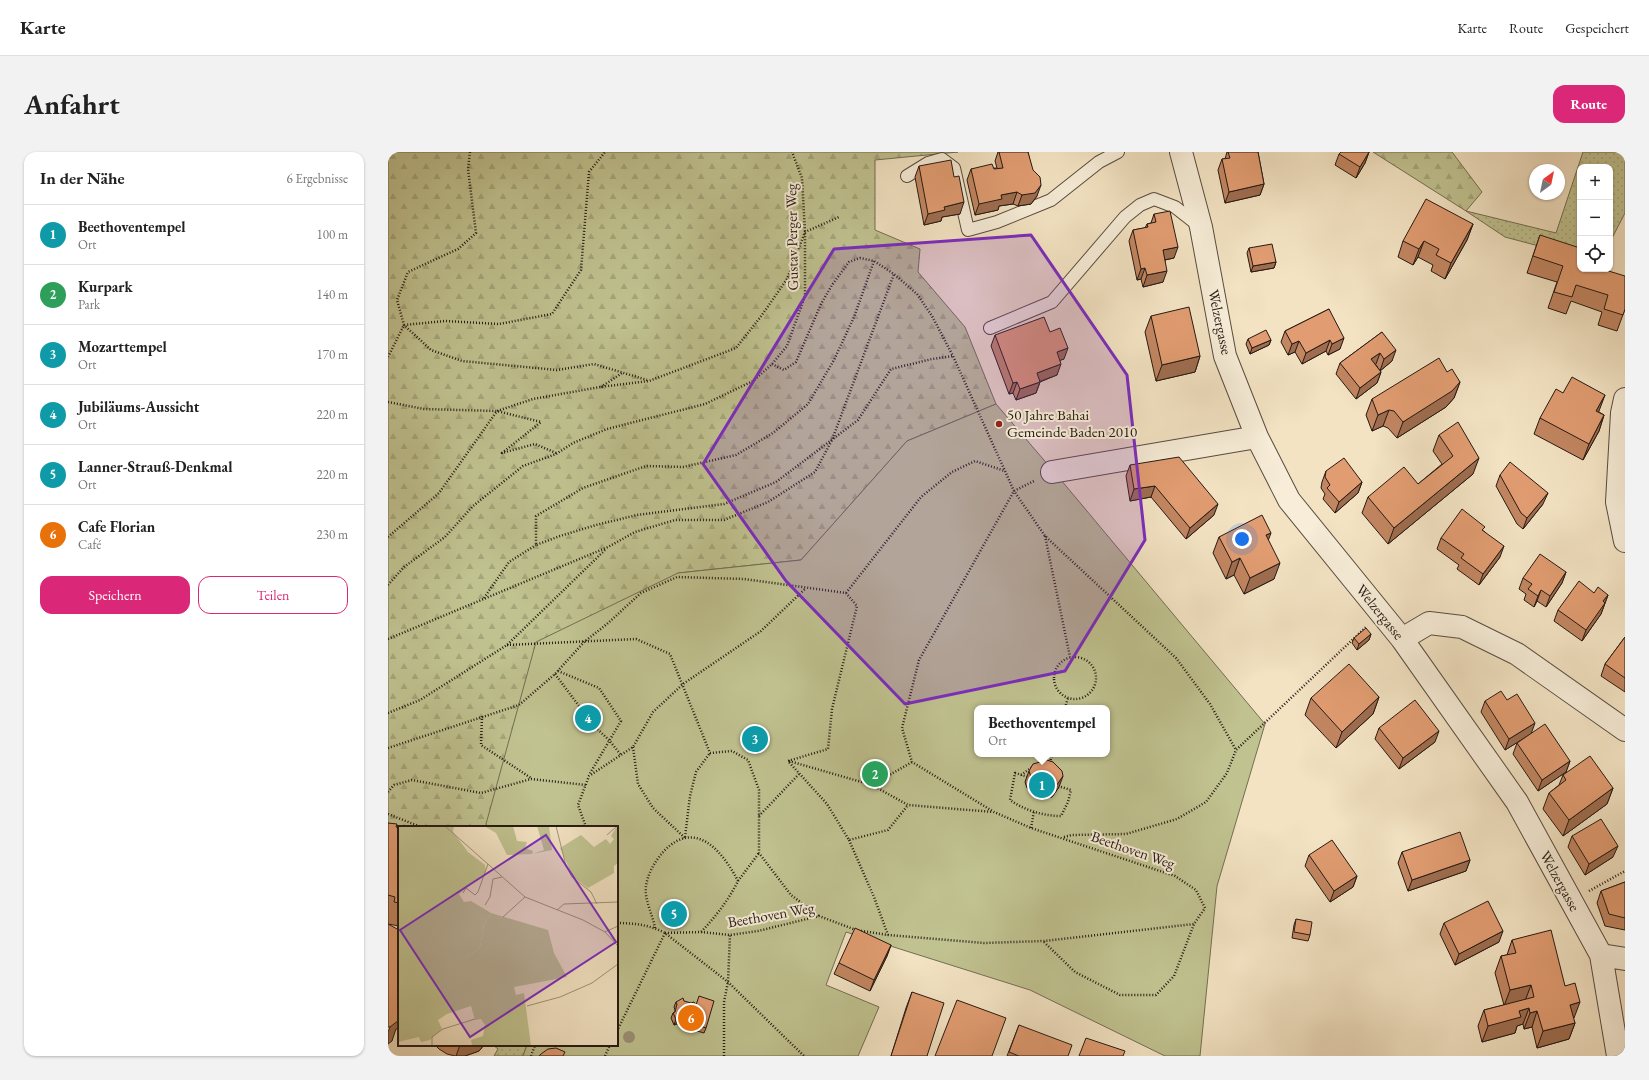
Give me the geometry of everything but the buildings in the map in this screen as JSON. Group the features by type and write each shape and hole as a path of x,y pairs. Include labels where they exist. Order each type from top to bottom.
{"street":[{"name":"Welzergasse","path":"1180,152 1201,227 1226,356 1258,437 1289,500 1402,639 1517,802 1601,955 1618,1056"},
{"path":"1625,399 1622,413 1617,502 1625,541"},
{"path":"1052,472 1258,437"},
{"path":"1402,639 1429,623 1462,627 1517,654 1625,730"},
{"path":"1601,955 1625,959"}],"lane":[{"path":"907,176 928,162 942,159 954,168 968,230 997,222 1051,200 1099,162 1118,152"},
{"path":"990,328 1052,302 1125,217 1140,205 1154,199 1175,206 1201,227"}],"path":[{"path":"470,152 468,169 476,233 458,249 408,272 397,300 404,325 431,350 462,361 558,370 594,364 650,381"},
{"path":"404,325 445,322 499,324 552,314 581,270 589,172 605,152"},
{"name":"Gustav Perger Weg","path":"388,585 404,567 445,538 472,506 523,466 556,454 573,443 607,429 705,404 753,381 772,364 787,346 805,296 805,232 802,178 792,152"},
{"path":"388,537 439,493 497,411 533,399 600,387 650,381 736,348 762,315 787,279 805,232 839,217"},
{"path":"772,364 784,370 796,362 821,304 832,285 849,262 860,258 874,261 894,274 917,294 932,316 953,356 1014,491 1045,536 1176,658 1210,704 1236,750 1368,625"},
{"path":"536,545 536,516 583,488 646,466 683,467 736,455 772,433 808,404 834,360 854,317 874,261"},
{"path":"388,639 608,547 635,532 675,520 724,520 768,502 815,472 832,440 894,274"},
{"path":"388,357 404,325"},
{"path":"484,598 509,562 536,545 596,525 637,515 724,504 776,482 858,420 891,369 932,359 953,356"},
{"path":"600,387 622,373"},
{"path":"388,402 424,409 497,411 541,422 502,454 535,444 556,454"},
{"path":"846,593 921,497 952,472 975,461 1006,471"},
{"path":"1014,491 919,660 902,728 912,762 994,812 1031,828 1063,838"},
{"path":"1045,536 1070,657"},
{"path":"388,713 420,700 507,645 608,547"},
{"path":"388,748 519,705 556,673 584,642 607,624 641,593 677,577 744,579 846,593 857,606 832,709 828,748 788,761"},
{"path":"589,776 633,747 653,712 683,684 761,631 807,588"},
{"path":"507,645 636,639 670,654 710,753"},
{"path":"1070,657 1083,658 1093,666 1096,679 1092,691 1081,698 1068,698 1060,693 1056,685 1054,676 1059,665 1062,661 1070,657"},
{"path":"556,673 588,718"},
{"path":"556,673 599,688 621,721 589,776 578,805 586,826"},
{"path":"1066,705 1068,698"},
{"path":"482,716 481,745 531,778"},
{"path":"591,723 609,740 621,755"},
{"path":"633,747 638,784 653,808 685,838"},
{"path":"685,838 690,796 696,772 710,753 732,750 748,760 759,790 759,853 738,881 731,896 718,914 701,932"},
{"name":"Beethoven Weg","path":"1063,838 1072,835 1126,834 1177,819 1206,802 1228,773 1236,750"},
{"path":"1049,766 1051,757"},
{"path":"788,761 826,804 849,840 874,897 888,935"},
{"path":"788,761 872,785 908,805 994,812"},
{"path":"872,785 912,762"},
{"path":"1021,775 1031,768 1037,767"},
{"path":"1015,773 1021,775 1071,790 1068,802 1061,816 1052,816 1034,811 1017,805 1010,800 1015,773"},
{"path":"759,816 799,774"},
{"path":"388,792 394,785 412,780 481,793 531,778 586,785"},
{"path":"1061,782 1061,787"},
{"path":"849,840 888,830 908,805"},
{"path":"1031,828 1034,811"},
{"path":"388,814 418,826"},
{"path":"655,928 646,888 649,874 658,858 670,846 685,838 700,839 714,846 724,857 738,881"},
{"name":"Beethoven Weg","path":"665,933 701,932 730,935 758,931 820,916 856,930 888,935 984,944 1044,941 1194,924 1206,908 1196,890 1175,876 1063,838"},
{"path":"759,853 791,895 820,916"},
{"path":"1593,889 1625,871"},
{"path":"618,923 633,923 655,928 665,933 728,982 804,1056"},
{"path":"1044,941 1074,972 1120,995 1156,995 1174,976 1194,924"},
{"path":"618,1029 665,933"},
{"path":"724,1056 724,1002 728,982 730,935"},
{"path":"531,1056 535,1046"},
{"path":"605,1056 610,1046"}],"highlighted area":[{"path":"1031,235 1127,375 1145,540 1065,671 905,704 786,581 703,464 834,249"}],"green space":[{"path":"388,152 958,152 875,160 875,230 920,249 918,272 965,327 996,404 907,441 801,560 678,573 486,824 487,826 398,826 398,846 388,843"},
{"path":"1373,152 1452,152 1482,192 1466,211"},
{"path":"1583,152 1625,152 1625,213 1613,236 1613,164 1579,164"},
{"path":"1577,170 1577,256 1505,237 1466,211 1556,233"},
{"path":"996,404 1265,724 1217,886 1200,1056 1165,1056 1030,990 846,932 826,985 879,1007 858,1056 523,1056 527,1046 618,1046 618,826 487,826 486,824 536,642 678,573 801,560 907,441"},
{"path":"494,1046 527,1046 523,1056 494,1056 498,1049"}],"place":[{"name":"50 Jahre Bahai Gemeinde Baden 2010","path":"999,424"},
{"name":"Jubiläums-Aussicht","path":"588,718"},
{"name":"Mozarttempel","path":"755,739"},
{"name":"Kurpark","path":"875,774"},
{"name":"Beethoventempel","path":"1042,785"},
{"name":"Lanner-Strauß-Denkmal","path":"674,914"},
{"name":"Cafe Florian","path":"691,1018"}]}
